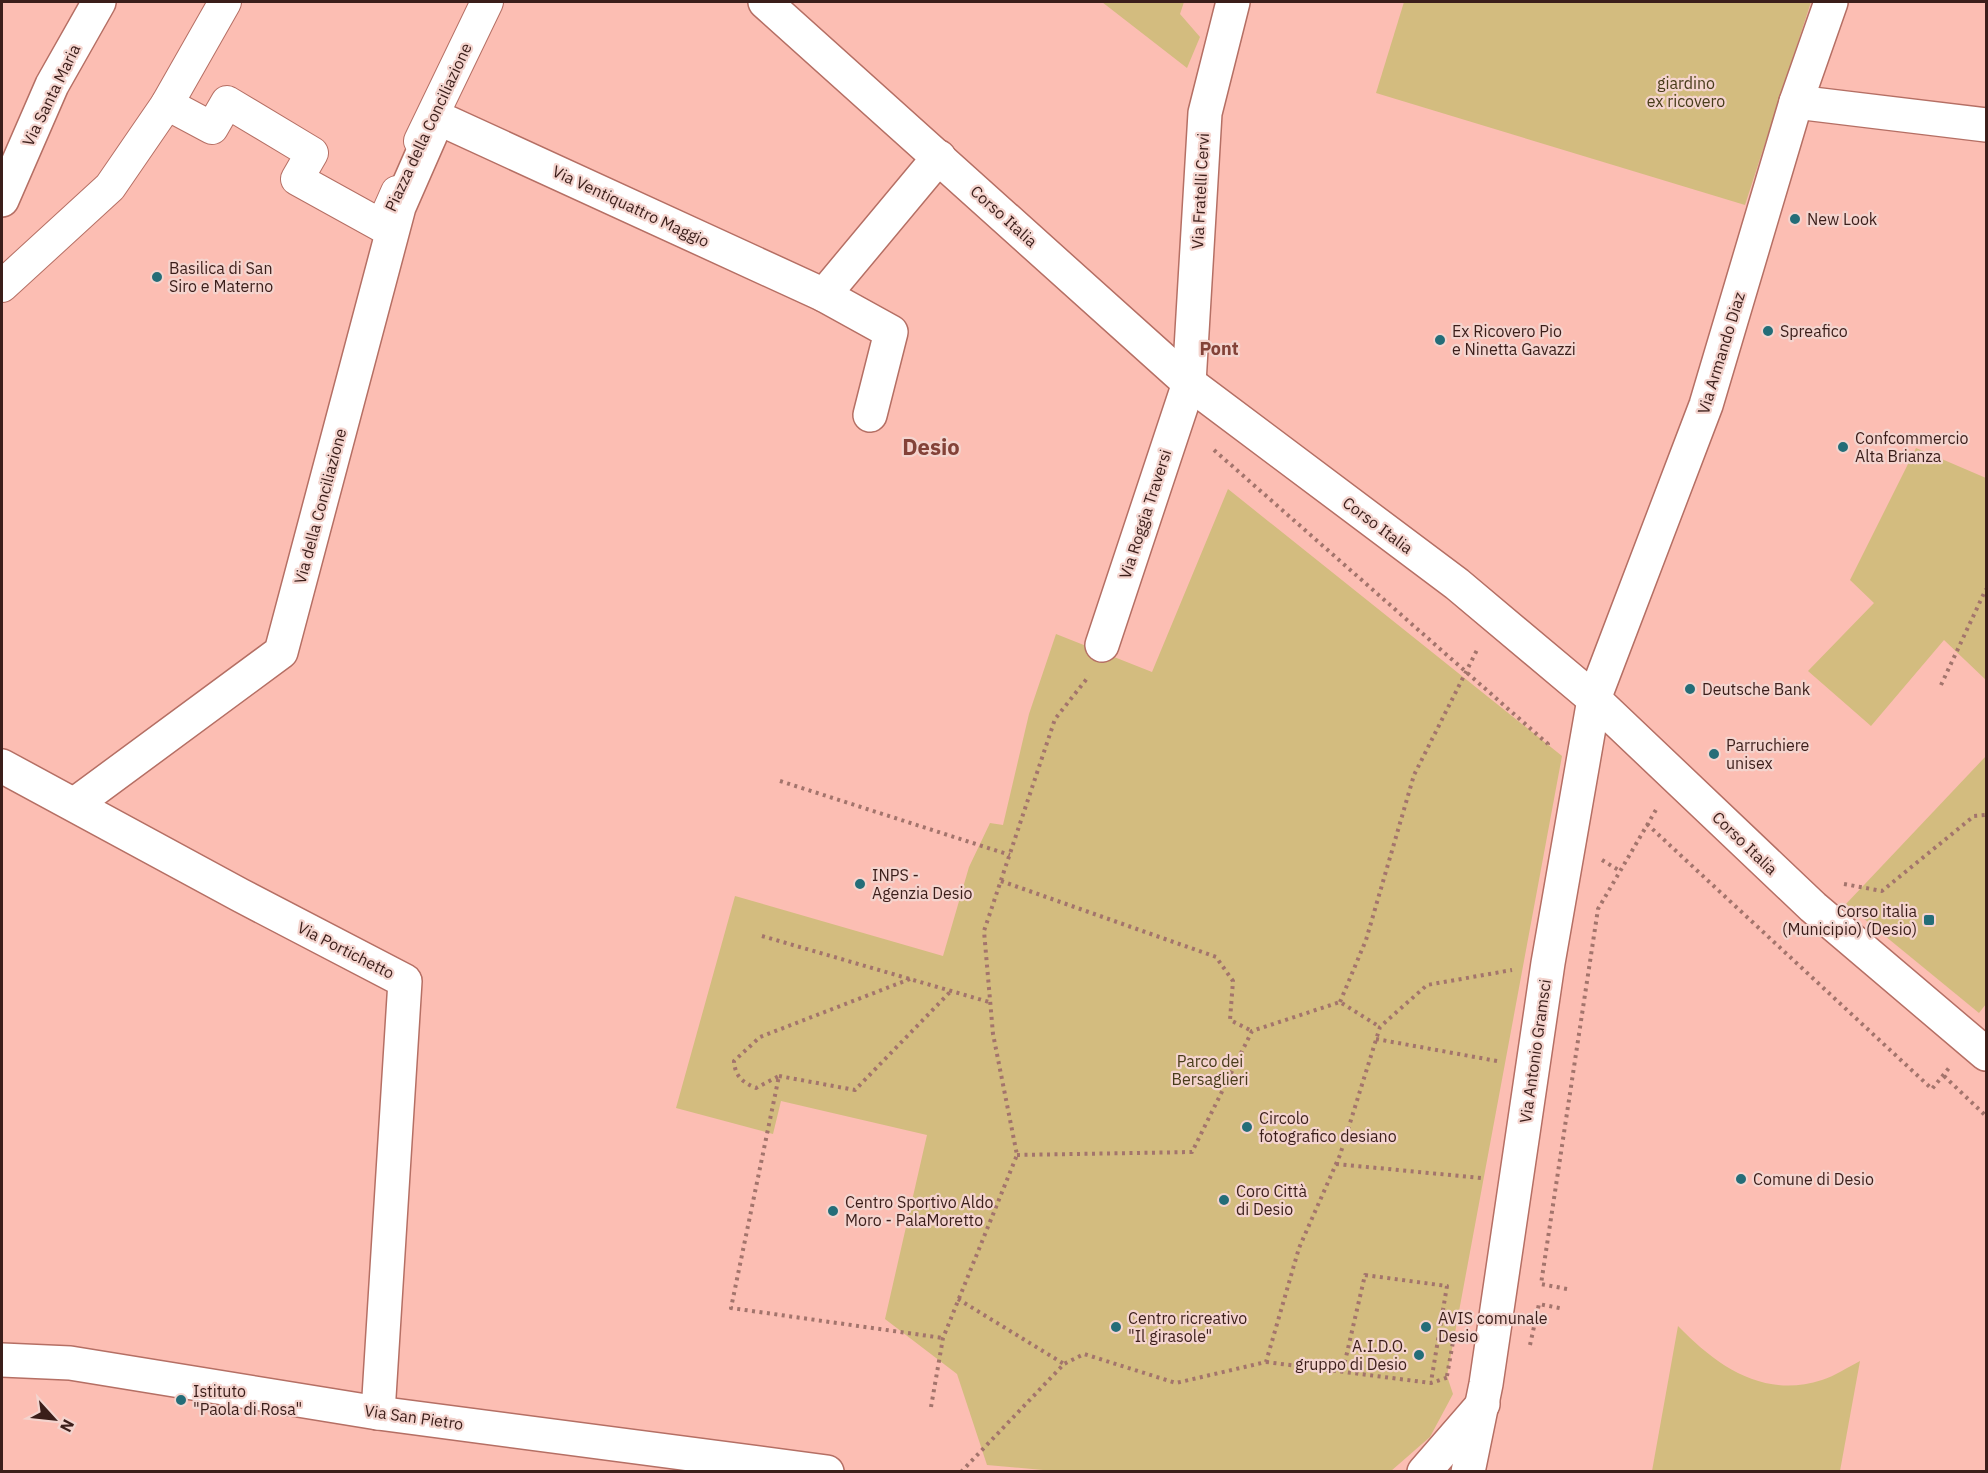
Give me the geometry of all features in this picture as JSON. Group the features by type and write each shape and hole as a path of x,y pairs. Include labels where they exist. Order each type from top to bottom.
{"street":[{"name":"Via Santa Maria","path":"3,194 52,85 99,2"},
{"path":"2,285 110,187 167,104 225,2"},
{"name":"Piazza della Conciliazione","path":"167,104 212,128 227,102 312,153 297,179 382,226 487,2"},
{"name":"Via della Conciliazione","path":"75,804 281,652 399,207 435,117 493,2"},
{"name":"Corso Italia","path":"765,2 1189,383 1457,584 1594,699 1813,907 1977,1047"},
{"name":"Via Fratelli Cervi","path":"1189,383 1205,113 1233,2"},
{"name":"Via Armando Diaz","path":"1594,699 1706,405 1796,102 1831,2"},
{"path":"1796,102 1986,125"},
{"name":"Via Ventiquattro Maggio","path":"435,117 824,295 891,332 870,415"},
{"path":"824,295 939,157"},
{"name":"Via Roggia Traversi","path":"1102,645 1189,383"},
{"name":"Via Antonio Gramsci","path":"1468,1472 1485,1394 1548,963 1594,699"},
{"name":"Via Portichetto","path":"2,766 405,981 378,1413"},
{"name":"Via San Pietro","path":"2,1360 70,1363 378,1413 827,1472"},
{"path":"1424,1472 1485,1394"}],"path":[{"path":"1177,417 1548,744 1546,755"},
{"path":"1941,685 1986,589"},
{"path":"1001,881 1216,957 1233,981 1230,1020 1252,1031 1340,1002 1366,940 1414,775 1494,615"},
{"path":"931,1407 943,1338 1017,1155 989,1002 984,931 1055,719 1088,678 1102,645"},
{"path":"1567,1289 1541,1284 1598,909 1647,824 1678,779"},
{"path":"780,781 1010,855"},
{"path":"1834,882 1882,891 1974,816 1986,815"},
{"path":"1647,824 1932,1089 1977,1047"},
{"path":"762,936 989,1002"},
{"path":"1509,981 1512,958"},
{"path":"1266,1362 1299,1248 1336,1164 1380,1027 1427,985 1548,963"},
{"path":"910,979 760,1037 734,1061 735,1071 743,1082 756,1088 779,1076 855,1090 951,991"},
{"path":"1340,1002 1380,1027"},
{"path":"1017,1155 1192,1152 1252,1031"},
{"path":"1376,1039 1498,1061"},
{"path":"1497,1073 1500,1050"},
{"path":"779,1076 731,1308 943,1338"},
{"path":"1944,1076 1986,1116"},
{"path":"1336,1164 1482,1178"},
{"path":"1480,1190 1484,1167"},
{"path":"1343,1370 1365,1275 1447,1286 1431,1383"},
{"path":"958,1299 1064,1364"},
{"path":"1447,1376 1455,1330"},
{"path":"961,1472 1064,1364 1084,1354 1176,1383 1266,1362 1431,1383 1447,1376 1485,1394"}],"green space":[{"path":"1102,2 1184,2 1180,14 1200,37 1187,68"},
{"name":"giardino ex ricovero","path":"1404,2 1811,2 1745,205 1376,93"},
{"path":"1916,448 1986,478 1986,680 1944,640 1871,726 1808,671 1874,603 1850,580"},
{"name":"Parco dei Bersaglieri","path":"1228,489 1562,756 1447,1376 1453,1394 1430,1437 1391,1471 1065,1472 987,1465 957,1374 885,1319 927,1135 781,1101 773,1134 676,1108 735,896 943,956 969,867 990,823 1003,825 1029,714 1056,634 1152,672"},
{"path":"1986,756 1986,1004 1979,1013 1846,904"},
{"path":"1678,1326 1725,1366 1761,1382 1800,1385 1837,1374 1860,1361 1840,1471 1652,1471"}],"place":[{"name":"New Look","path":"1795,219"},
{"name":"Basilica di San Siro e Materno","path":"157,277"},
{"name":"Spreafico","path":"1768,331"},
{"name":"Ex Ricovero Pio e Ninetta Gavazzi","path":"1440,340"},
{"name":"Confcommercio Alta Brianza","path":"1843,447"},
{"name":"Deutsche Bank","path":"1690,689"},
{"name":"Parruchiere unisex","path":"1714,754"},
{"name":"INPS - Agenzia Desio","path":"860,884"},
{"name":"Corso italia (Municipio) (Desio)","path":"1929,920"},
{"name":"Circolo fotografico desiano","path":"1247,1127"},
{"name":"Comune di Desio","path":"1741,1179"},
{"name":"Coro Città di Desio","path":"1224,1200"},
{"name":"Centro Sportivo Aldo Moro - PalaMoretto","path":"833,1211"},
{"name":"Centro ricreativo \"Il girasole\"","path":"1116,1327"},
{"name":"AVIS comunale Desio","path":"1426,1327"},
{"name":"A.I.D.O. gruppo di Desio","path":"1419,1355"},
{"name":"Istituto \"Paola di Rosa\"","path":"181,1400"}],"district":[{"name":"Pont","path":"1219,349"},
{"name":"Desio","path":"931,447"}]}
